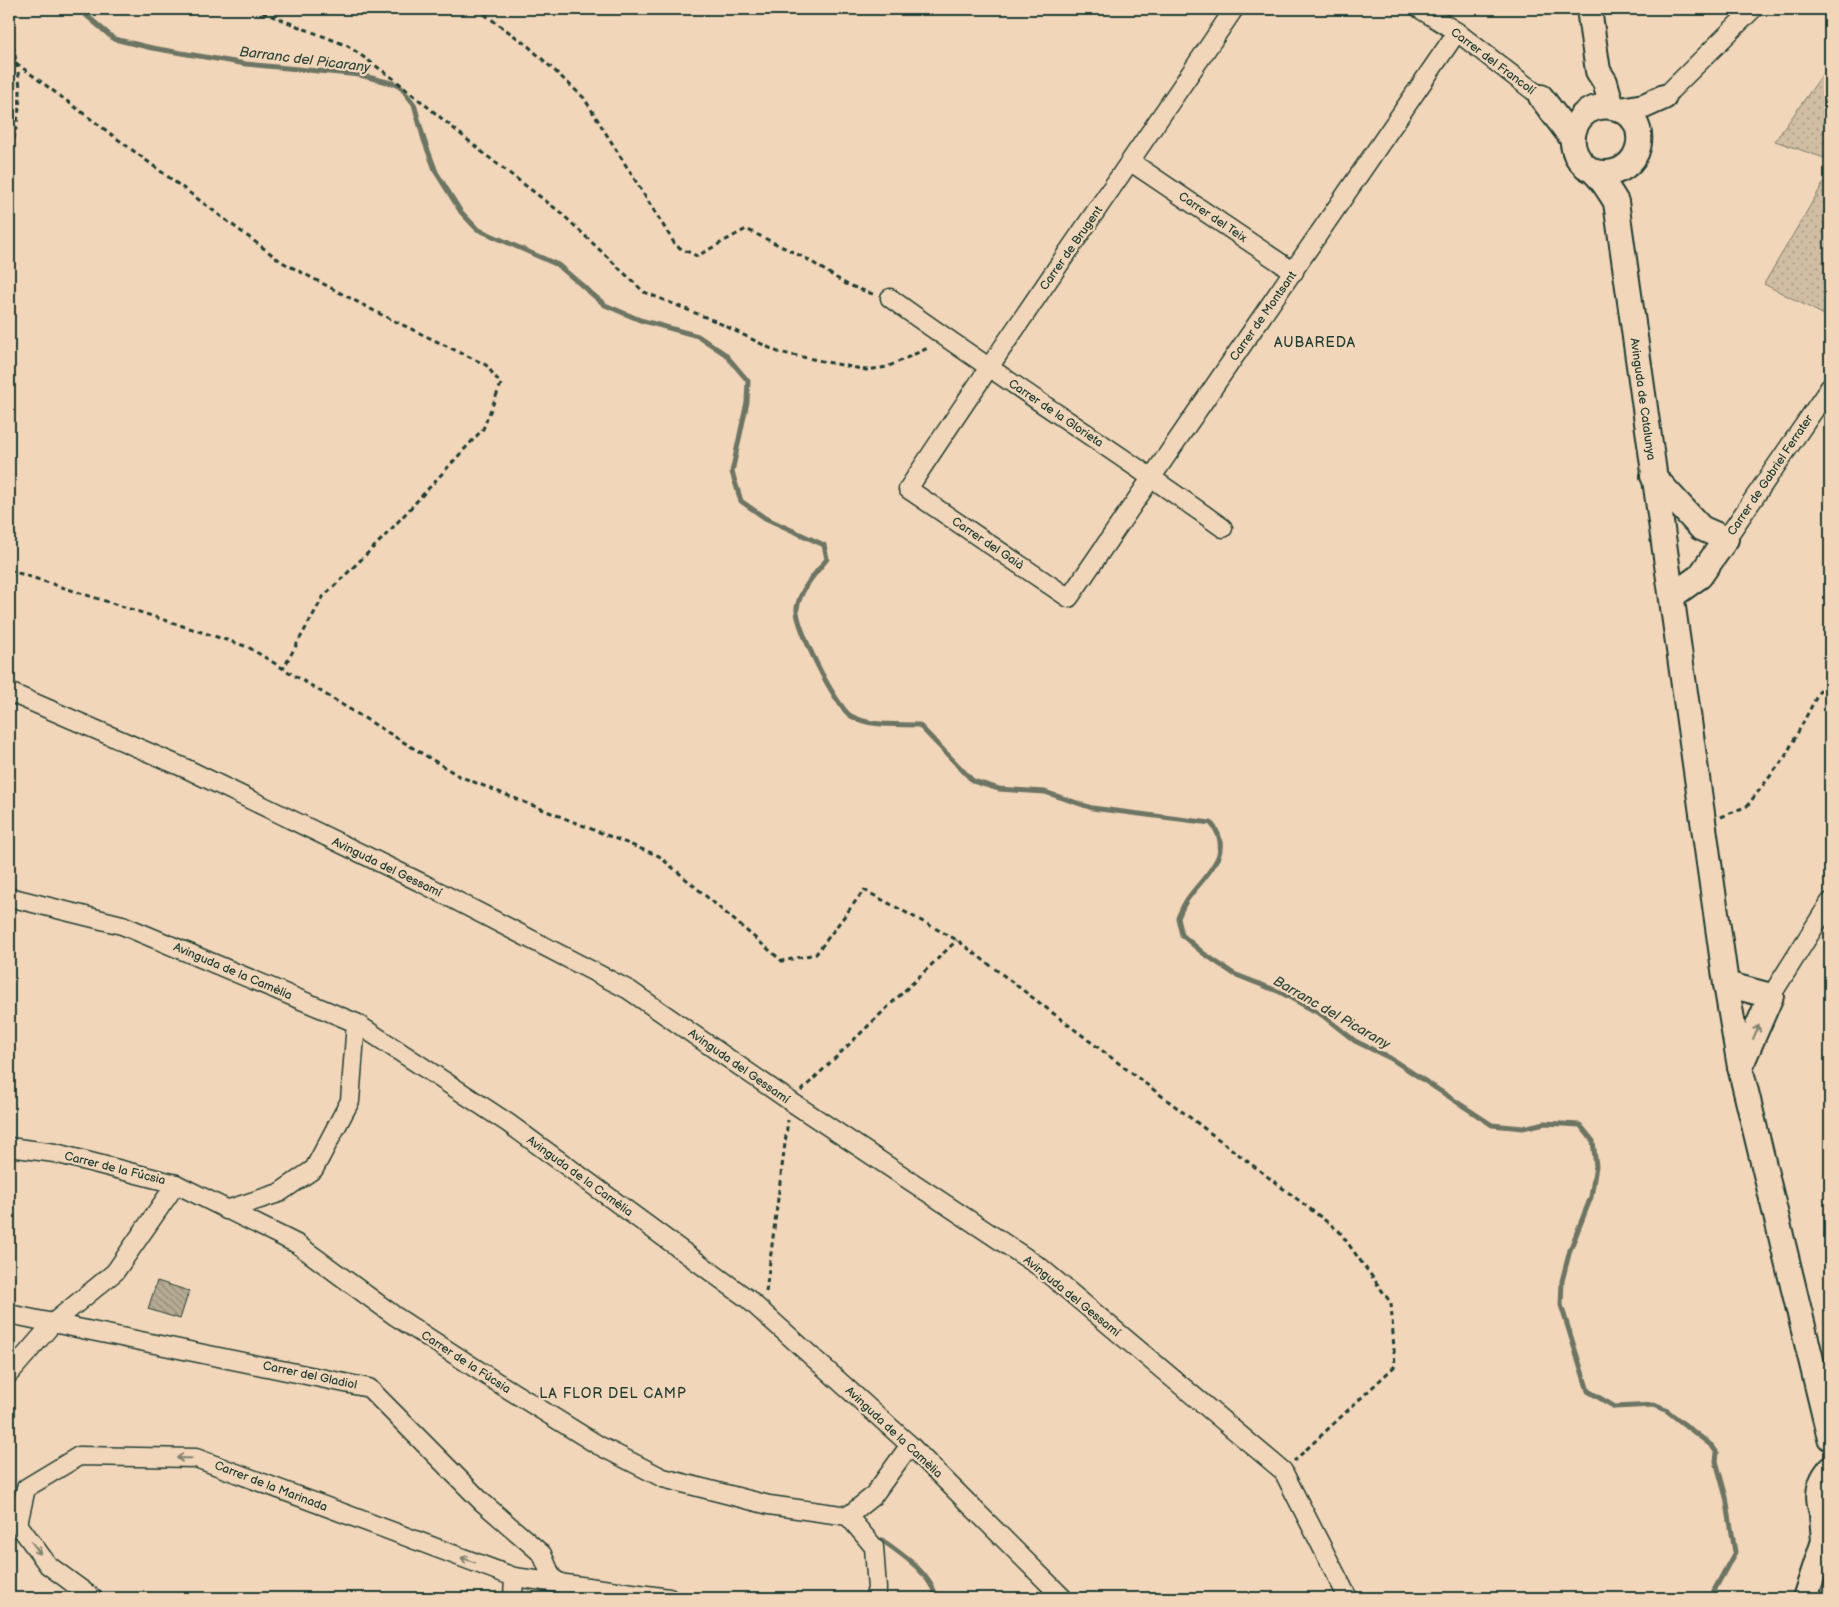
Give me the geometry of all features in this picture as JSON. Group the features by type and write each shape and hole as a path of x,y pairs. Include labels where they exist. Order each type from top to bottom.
{"street":[{"name":"Carrer de Brugent","path":"908,488 988,367 1132,162 1234,9"},
{"name":"Carrer del Francolí","path":"1420,9 1457,32 1541,97"},
{"path":"1589,9 1598,71 1616,108 1634,122 1638,130 1638,148 1616,202"},
{"path":"1638,130 1647,115 1752,9"},
{"name":"Carrer de Montsant","path":"1069,598 1457,32"},
{"path":"1598,71 1589,92 1573,148 1585,167 1595,172 1614,173 1630,164"},
{"path":"1541,97 1580,122"},
{"path":"1580,122 1603,106 1616,108 1644,106 1664,97"},
{"name":"Carrer del Teix","path":"1132,162 1294,272"},
{"path":"1595,172 1616,202"},
{"name":"Avinguda de Catalunya","path":"1616,202 1653,476 1672,596 1726,984 1740,1067 1817,1383"},
{"name":"Carrer de la Glorieta","path":"894,301 988,367 1152,476 1223,528"},
{"name":"Carrer de Gabriel Ferrater","path":"1726,539 1830,387"},
{"path":"1653,476 1701,528 1726,539 1700,576 1672,596"},
{"name":"Carrer del Gaià","path":"908,488 1069,598"},
{"path":"1700,576 1701,528"},
{"name":"Avinguda del Gessamí","path":"9,692 96,728 187,769 424,884 629,990 790,1101 1040,1267 1283,1471 1348,1598"},
{"name":"Avinguda de la Camèlia","path":"9,897 122,925 356,1023 508,1123 748,1300 910,1445 1063,1598"},
{"path":"1740,1067 1771,996 1830,902"},
{"path":"1726,984 1771,996"},
{"path":"226,1210 279,1193 314,1169 350,1101 356,1023"},
{"name":"Carrer de la Fúcsia","path":"9,1146 55,1153 176,1184 297,1244 395,1316 495,1381 598,1444 663,1478 769,1505 848,1516"},
{"path":"9,1374 54,1322 115,1272 176,1184"},
{"name":"Carrer del Gladiol","path":"9,1314 369,1388 482,1502 542,1554 552,1578 561,1583"},
{"path":"1817,1383 1830,1407"},
{"path":"1817,1383 1830,1438"},
{"path":"874,1598 877,1589 874,1547 848,1516 873,1496 910,1445"},
{"name":"Carrer de la Marinada","path":"93,1598 48,1565 18,1524 26,1488 79,1456 196,1458 514,1577 670,1598"},
{"path":"1805,1598 1824,1540 1826,1522 1818,1502 1820,1487 1829,1468"},
{"path":"1809,1598 1830,1568"},
{"path":"513,1598 514,1577"}],"path":[{"path":"9,166 18,116 20,88 13,45 16,9"},
{"path":"254,9 348,46 394,79 487,156 560,212 644,292 715,321 778,352 866,370 887,367 948,339"},
{"path":"477,9 527,45 584,98 676,246 697,256 746,229 807,259 846,284 894,301"},
{"path":"16,63 282,262 382,315 486,365 501,384 483,430 384,537 323,597 284,669"},
{"path":"9,570 248,647 459,776 659,856 782,961 816,954 864,890 957,940 1339,1231 1391,1303 1395,1366 1283,1471"},
{"path":"1704,824 1747,806 1785,757 1830,671"}],"shaded area":[{"path":"1830,64 1830,160 1775,141"},
{"path":"1830,172 1830,318 1764,284"}],"building":[{"path":"157,1281 189,1291 180,1319 148,1309"}],"waterway":[{"name":"Barranc del Picarany","path":"79,9 114,39 152,48 246,64 360,75 399,85 414,104 424,140 436,172 461,212 477,229 558,265 605,305 640,320 698,336 725,354 748,381 747,402 732,472 741,501 765,518 824,545 827,559 802,594 797,608 798,617 809,647 827,683 836,698 851,716 867,722 919,725 973,781 999,789 1045,792 1092,808 1211,823 1218,834 1219,853 1210,872 1186,902 1178,918 1182,935 1203,953 1234,974 1280,992 1322,1015 1355,1041 1390,1058 1492,1125 1523,1128 1545,1123 1580,1125 1593,1141 1596,1166 1591,1197 1570,1250 1562,1281 1561,1305 1588,1391 1615,1407 1654,1405 1666,1410 1712,1446 1717,1453 1716,1461 1726,1497 1735,1552 1710,1598"},
{"path":"882,1540 907,1558 921,1572 933,1588 937,1598"}],"district":[{"name":"AUBAREDA","path":"1315,342"},
{"name":"LA FLOR DEL CAMP","path":"613,1393"}]}
